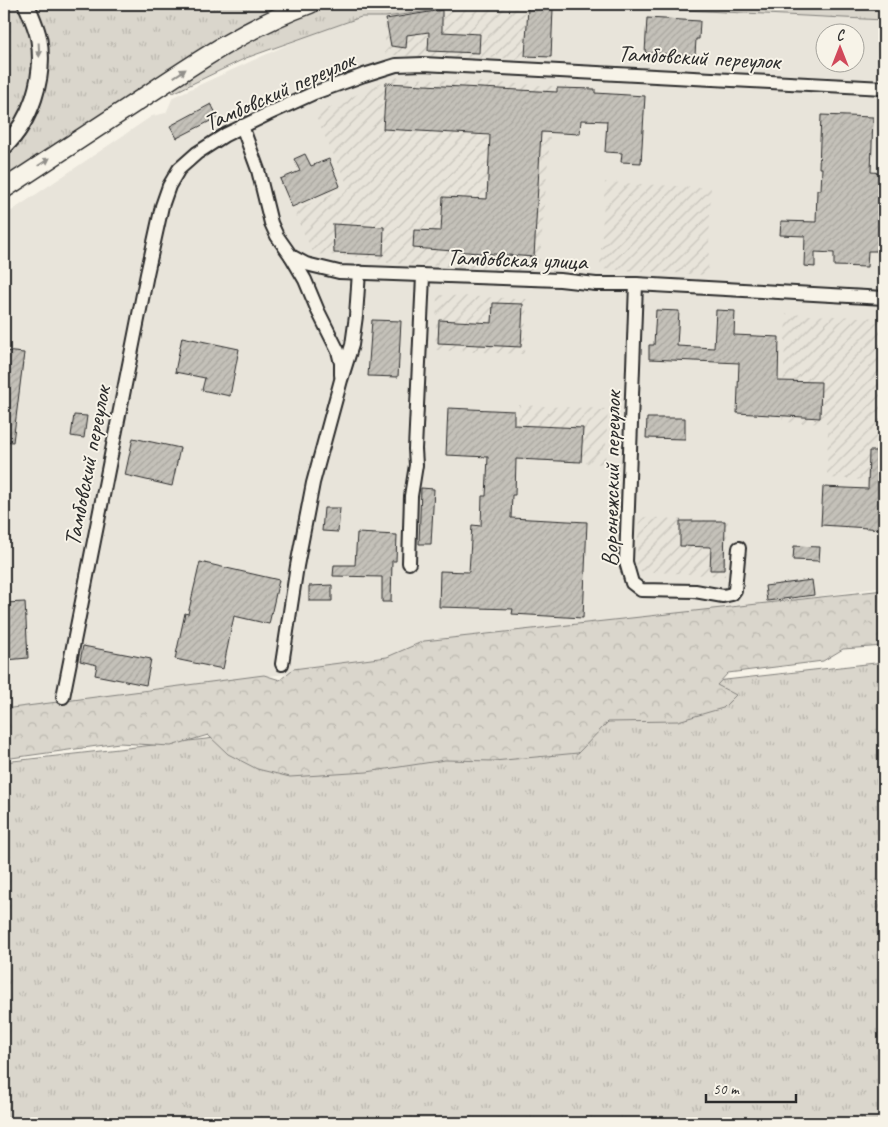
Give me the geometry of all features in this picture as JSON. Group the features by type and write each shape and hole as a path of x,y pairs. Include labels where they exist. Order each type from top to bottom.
{"highway":[{"path":"4,189 205,56 268,22 310,4"}],"main road":[{"path":"4,147 24,123 38,82 40,57 38,38 26,4"}],"street":[{"name":"Тамбовский переулок","path":"63,697 146,274 164,196 180,169 192,157 242,126 314,93 396,65 423,64 884,88"},
{"path":"242,126 258,170 271,223 306,280 318,311 338,351 341,363 341,380"},
{"name":"Тамбовская улица","path":"291,256 306,264 339,272 636,284 884,298"},
{"path":"282,664 306,512 352,345 359,272"},
{"path":"409,563 411,496 416,465 415,449 423,276"},
{"name":"Воронежский переулок","path":"636,284 626,562 632,583 641,590 695,591 724,596 732,594 735,590 739,548"}],"shaded area":[{"path":"384,4 884,4 884,587 50,708 4,713 4,216 152,116 166,113 173,97 363,10"},
{"path":"452,8 527,9 524,59 385,55 385,17"},
{"path":"392,77 554,86 539,272 387,263 386,259 314,254 293,211 348,186 315,115"},
{"path":"605,182 711,188 708,275 600,269"},
{"path":"437,295 527,299 524,354 435,350"},
{"path":"786,314 884,318 884,481 827,478 828,424 782,422"},
{"path":"519,405 608,409 605,464 516,460"},
{"path":"639,517 728,521 725,576 636,571"}],"green space":[{"path":"4,4 290,4 233,30 215,41 4,182"},
{"path":"331,4 884,4 884,20 585,5 452,8 385,17 361,17 246,58 173,93 170,88 252,39 304,14"},
{"path":"884,590 884,646 843,649 823,661 728,673 717,685 736,695 723,708 678,721 608,722 578,753 494,761 445,760 367,772 290,777 257,769 228,754 208,735 171,746 119,743 4,759 4,709 264,675 280,680 293,669 387,657 424,641"},
{"path":"884,662 884,1123 4,1123 4,762"}],"building":[{"path":"528,8 553,9 551,57 525,56"},
{"path":"442,10 442,32 480,34 479,53 428,51 429,32 407,35 406,48 391,46 386,19"},
{"path":"647,18 700,21 699,39 696,39 695,55 645,53"},
{"path":"386,83 557,92 557,88 595,89 595,93 645,96 641,163 621,162 622,153 605,152 607,121 581,120 580,134 541,132 534,257 413,248 414,230 441,231 443,197 487,199 490,135 383,129"},
{"path":"211,104 218,117 177,138 170,126"},
{"path":"821,115 873,117 871,172 884,173 884,251 868,251 867,267 834,266 834,253 815,252 815,267 804,266 805,236 780,235 781,221 816,222 817,190 821,190 822,168 819,168"},
{"path":"305,154 311,166 329,159 340,186 292,207 280,179 300,171 294,159"},
{"path":"333,224 384,227 383,255 334,253"},
{"path":"493,303 523,304 521,347 438,343 439,320 492,323"},
{"path":"656,310 679,311 677,346 714,348 716,310 735,311 734,335 779,337 778,381 821,382 820,418 737,413 739,363 649,359 649,345 654,345"},
{"path":"372,320 401,321 398,377 368,376"},
{"path":"182,337 239,349 230,396 202,390 205,378 175,372"},
{"path":"4,351 24,353 13,442 4,441"},
{"path":"448,408 514,411 514,425 583,428 581,462 516,459 515,495 512,495 511,518 587,522 583,618 512,614 513,609 439,607 440,571 469,572 472,525 481,526 482,496 486,496 488,457 446,455"},
{"path":"74,415 87,416 84,438 71,436"},
{"path":"647,418 685,418 685,439 646,438"},
{"path":"133,438 180,448 172,486 125,475"},
{"path":"869,451 884,451 884,529 821,525 823,487 868,489"},
{"path":"421,488 434,489 431,544 419,544"},
{"path":"324,508 340,508 338,532 322,531"},
{"path":"680,521 725,521 724,570 710,570 711,547 680,546"},
{"path":"357,533 397,535 396,561 392,561 391,602 382,602 382,577 333,576 334,565 355,565"},
{"path":"794,546 820,547 819,561 793,560"},
{"path":"200,562 279,580 269,624 234,616 223,669 175,659 185,613 188,614"},
{"path":"812,580 814,595 767,601 765,586"},
{"path":"332,585 332,601 309,601 309,586"},
{"path":"25,602 28,658 6,660 4,648 4,603"},
{"path":"83,646 151,659 146,685 95,675 97,665 80,661"}]}
